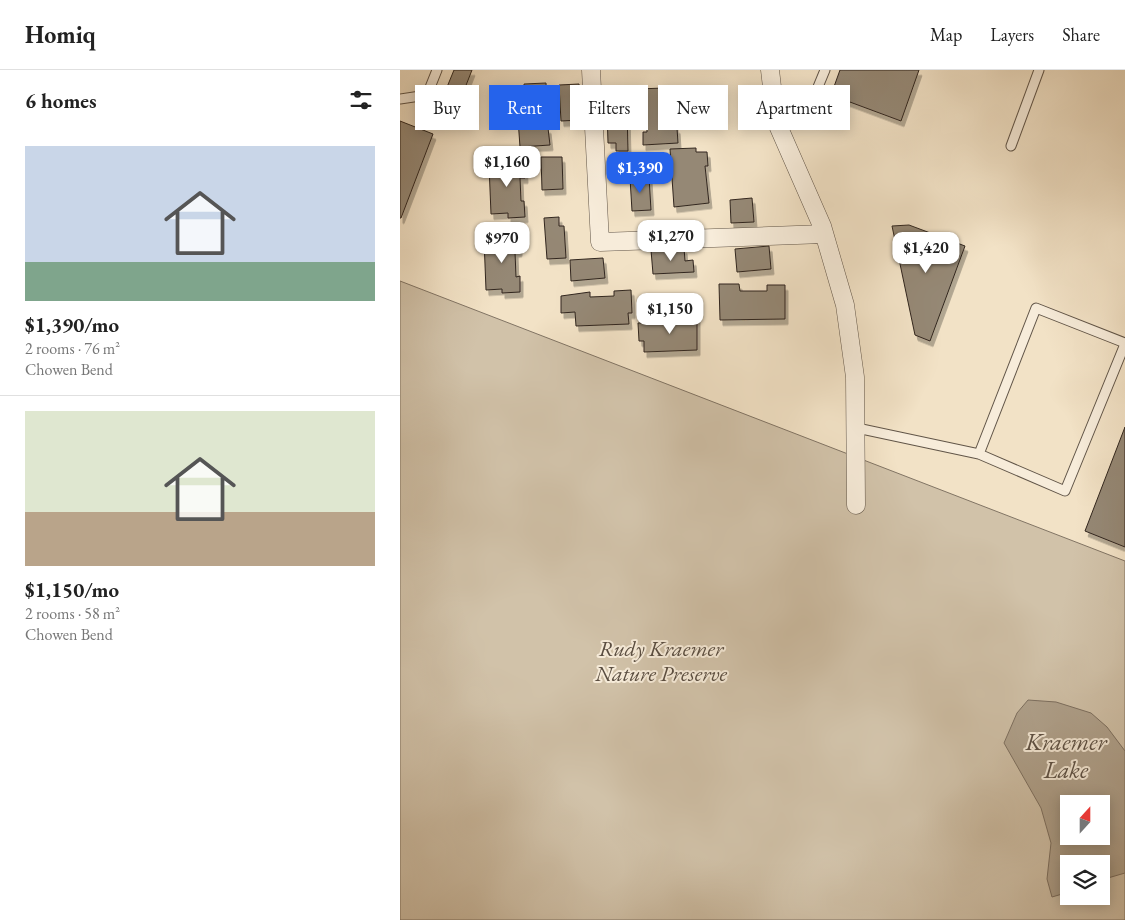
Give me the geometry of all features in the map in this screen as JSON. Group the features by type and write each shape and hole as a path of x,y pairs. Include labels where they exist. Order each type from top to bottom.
{"street":[{"path":"592,70 600,242 824,234"},
{"path":"770,70 772,85"},
{"path":"780,130 824,234 845,305 855,377 856,505"}],"lane":[{"path":"400,99 427,95 437,70"},
{"path":"819,85 825,70"},
{"path":"1011,146 1039,70"},
{"path":"856,428 979,454 1065,491 1125,344 1036,308 979,454"}],"green space":[{"name":"Rudy Kraemer Nature Preserve","path":"400,281 1125,561 1125,920 400,920"}],"water":[{"name":"Kraemer Lake","path":"1028,700 1056,702 1091,713 1107,727 1125,751 1125,873 1110,877 1110,855 1060,855 1060,895 1052,897 1047,879 1051,843 1041,808 1004,743 1017,713"}],"building":[{"path":"454,70 472,70 466,85 448,85"},
{"path":"840,70 919,70 901,121 850,102 850,85 835,85"},
{"path":"546,83 546,85 524,85"},
{"path":"579,84 570,85 570,121 561,121 559,85"},
{"path":"658,88 658,130 677,130 678,143 643,145 643,132 648,130 648,89"},
{"path":"400,121 415,127 415,130 423,130 433,134 400,218"},
{"path":"519,130 548,130 550,145 520,147"},
{"path":"608,130 627,130 628,151 616,151 616,143 608,143"},
{"path":"696,148 696,152 707,152 708,166 705,166 709,203 674,207 670,149"},
{"path":"541,157 562,157 563,189 542,190"},
{"path":"524,159 525,178 520,178 521,201 524,201 525,217 508,218 508,213 491,214 489,165 501,164 501,160"},
{"path":"649,177 651,210 632,211 630,178"},
{"path":"752,198 754,222 731,223 730,200"},
{"path":"559,217 559,226 564,226 566,258 547,259 544,218"},
{"path":"909,225 965,246 930,341 915,335 892,226"},
{"path":"497,236 519,236 519,251 515,252 516,277 520,276 520,292 502,293 502,289 486,290 484,239 497,239"},
{"path":"769,246 771,269 737,272 735,249"},
{"path":"684,248 685,261 693,260 694,272 653,274 651,250"},
{"path":"603,258 605,278 571,281 570,260"},
{"path":"719,284 739,284 740,291 767,291 767,285 785,285 785,319 720,320"},
{"path":"631,290 632,313 628,313 629,324 576,326 575,312 561,313 561,296 590,292 590,297 614,296 614,291"},
{"path":"697,316 697,350 644,352 644,341 639,341 638,323 680,321 680,317"},
{"path":"1125,427 1125,547 1085,531"}]}
